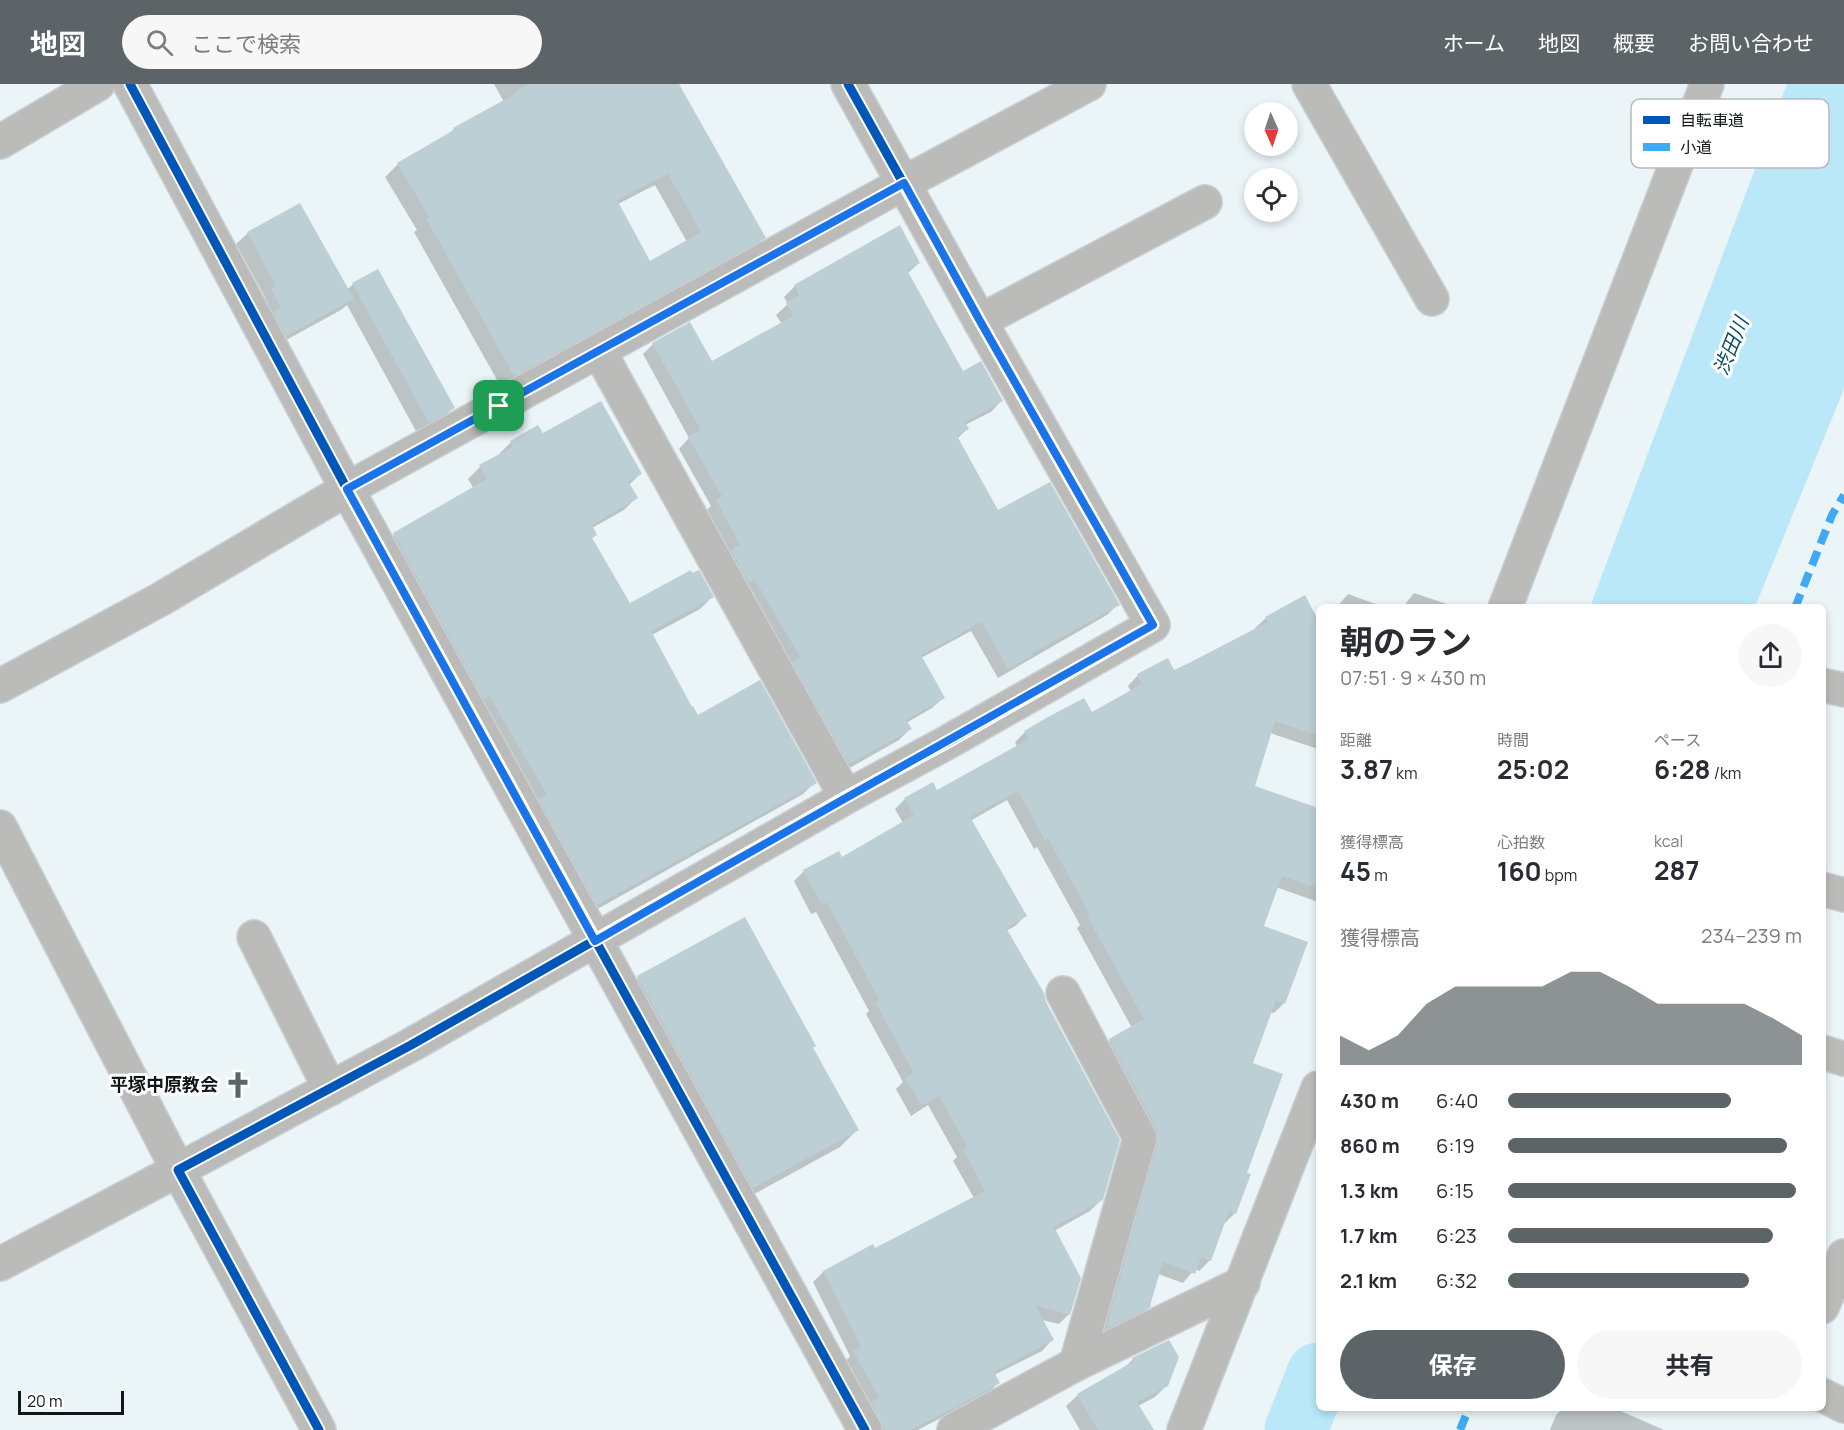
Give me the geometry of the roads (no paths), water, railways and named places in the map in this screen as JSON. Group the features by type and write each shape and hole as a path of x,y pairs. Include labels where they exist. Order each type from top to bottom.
{"street":[{"path":"0,142 98,84"},
{"path":"130,84 347,489 865,1430"},
{"path":"0,1264 330,1089 595,941 846,796 948,742 1153,625 848,84"},
{"path":"0,686 161,599 347,489 1089,84"},
{"path":"1310,84 1432,299"},
{"path":"1701,99 1707,84"},
{"path":"1507,604 1675,168"},
{"path":"980,321 1205,202"},
{"path":"599,351 846,796"},
{"path":"1826,686 1844,690"},
{"path":"0,827 178,1170 319,1430"},
{"path":"1826,890 1844,895"},
{"path":"254,937 330,1089"},
{"path":"1063,993 1140,1138 1076,1364"},
{"path":"1826,1053 1844,1059"},
{"path":"1184,1430 1316,1093"},
{"path":"1826,1298 1844,1256"},
{"path":"954,1430 1076,1364 1243,1283"},
{"path":"1826,1397 1844,1406"}],"water":[{"path":"1787,84 1844,84 1844,389 1756,604 1591,604 1755,168 1829,168 1829,99 1781,99"}],"waterway":[{"name":"渋田川","path":"1296,1430 1316,1379"}],"place":[{"name":"平塚中原教会","path":"238,1085"}]}
